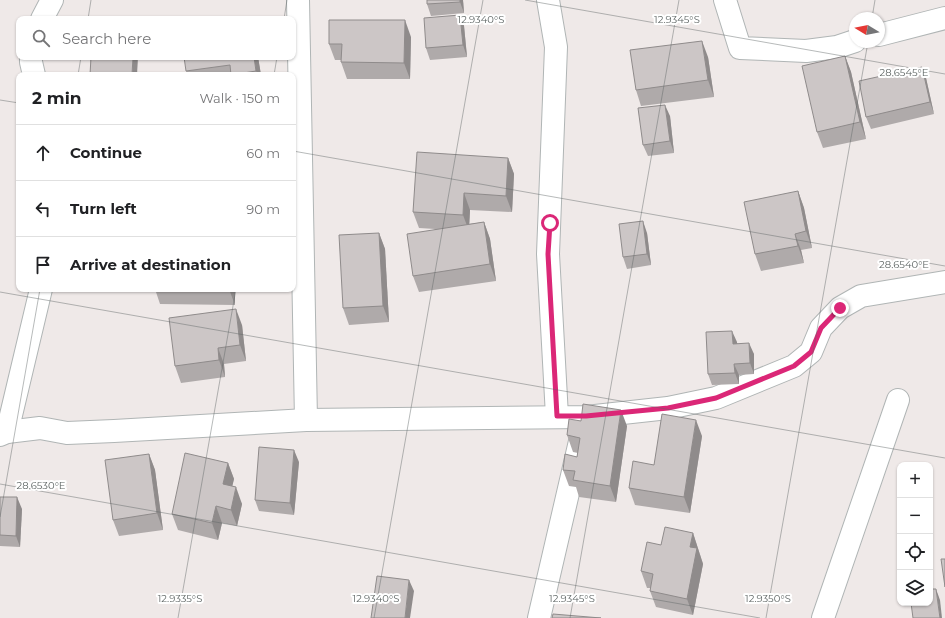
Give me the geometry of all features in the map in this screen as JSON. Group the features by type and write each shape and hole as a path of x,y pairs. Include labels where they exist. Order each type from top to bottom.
{"street":[{"path":"44,16 52,0"},
{"path":"298,0 306,420"},
{"path":"548,0 556,47 548,254 557,416"},
{"path":"725,0 740,48 806,51 849,43"},
{"path":"885,33 945,18"},
{"path":"31,60 33,72"},
{"path":"40,292 3,433 40,428 67,433 306,420 586,416 668,408 716,398 794,366 811,352 821,328 840,308 861,296 945,282"},
{"path":"823,618 898,400"},
{"path":"539,618 586,416"}],"building":[{"path":"427,0 460,0 460,2 427,4"},
{"path":"460,15 463,45 426,48 424,18"},
{"path":"329,20 405,20 404,63 341,62 342,44 329,44"},
{"path":"702,41 708,80 636,90 630,50"},
{"path":"845,56 860,122 817,132 802,66"},
{"path":"91,60 133,60 132,72 90,72"},
{"path":"184,60 254,60 256,71 231,72 230,65 186,71"},
{"path":"922,67 930,102 866,117 859,81"},
{"path":"665,105 670,141 643,145 638,108"},
{"path":"417,152 508,158 506,196 464,193 463,215 413,212"},
{"path":"798,191 806,231 795,234 798,246 755,254 744,202"},
{"path":"643,221 647,254 623,257 619,224"},
{"path":"484,222 490,264 413,276 407,234"},
{"path":"379,233 383,306 343,308 339,235"},
{"path":"236,309 240,345 218,348 219,360 175,366 169,318"},
{"path":"732,331 733,344 749,343 750,363 734,364 735,373 708,374 706,332"},
{"path":"583,404 621,410 610,486 573,480 575,471 563,470 565,454 577,457 580,438 567,435 569,419 581,421"},
{"path":"662,414 696,420 684,497 629,488 633,461 654,465"},
{"path":"259,447 294,450 290,503 255,500"},
{"path":"185,453 228,463 223,484 236,487 231,510 216,506 212,523 172,514"},
{"path":"149,454 157,513 113,520 105,460"},
{"path":"0,497 17,497 16,536 0,535"},
{"path":"665,527 693,533 690,547 697,548 687,599 650,591 653,574 641,571 647,542 661,545"},
{"path":"941,559 945,559 945,587"},
{"path":"377,576 409,580 405,618 371,618"},
{"path":"933,589 936,589 940,618 913,618 911,606 933,606"},
{"path":"553,614 601,618 552,618"}],"route":[{"path":"550,223 548,254 557,416 586,416 668,408 716,398 794,366 811,352 821,328 840,308"}]}
